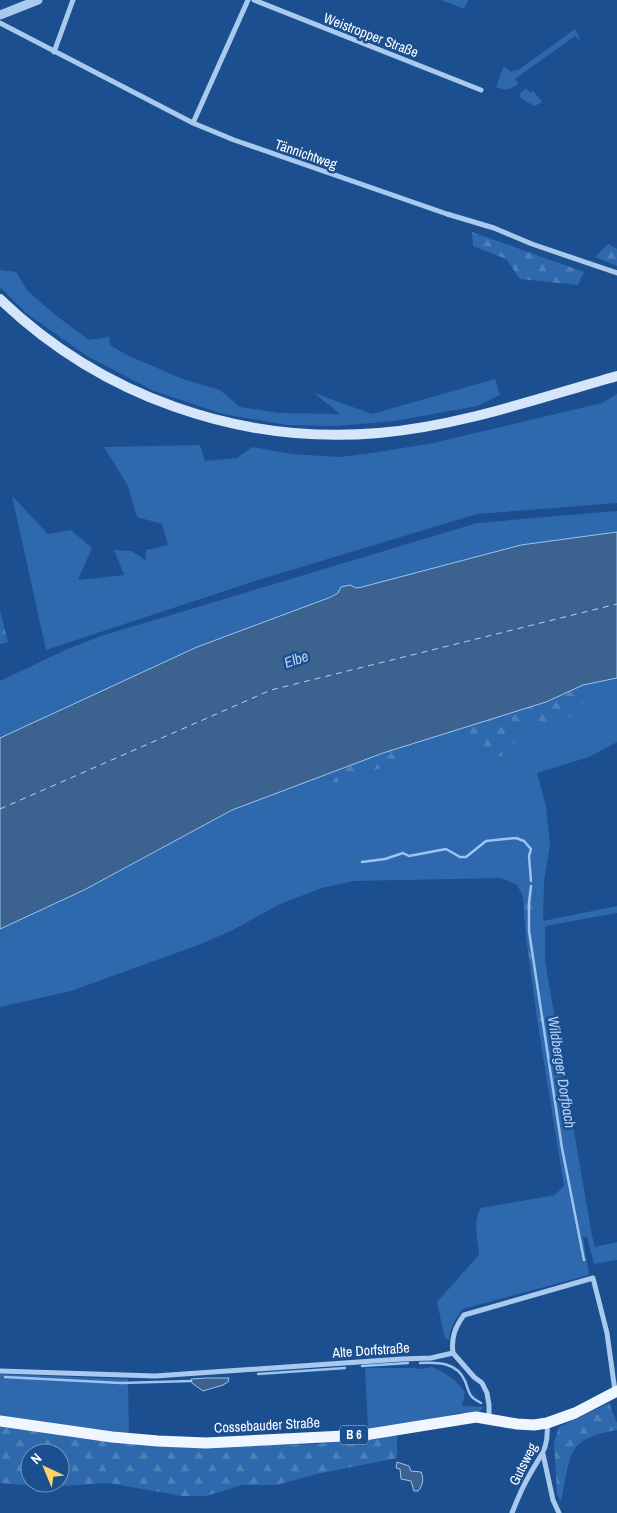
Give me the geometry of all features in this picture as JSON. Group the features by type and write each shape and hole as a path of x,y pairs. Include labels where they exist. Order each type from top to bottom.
{"main road":[{"path":"0,298 21,318 64,351 116,382 174,407 230,424 293,432 379,433 433,425 489,413 617,376"},
{"name":"Cossebauder Straße","path":"0,1421 112,1437 206,1443 364,1435 462,1418 489,1418 517,1424 534,1425 547,1423 575,1413 616,1391"}],"street":[{"path":"0,15 38,0"},
{"path":"54,52 74,0"},
{"path":"193,123 248,0"},
{"name":"Weistropper Straße","path":"254,0 481,90"},
{"name":"Tännichtweg","path":"0,23 193,123 234,140 447,214 494,228 532,244 617,273"},
{"path":"489,1418 490,1405 482,1383 474,1377 453,1353 452,1344 456,1326 464,1315 593,1278 607,1333 616,1391"},
{"name":"Alte Dorfstraße","path":"0,1371 155,1376 431,1358 453,1353"},
{"name":"Gutsweg","path":"512,1513 530,1473 543,1454 548,1436 547,1423"},
{"path":"543,1454 552,1500 560,1513"}],"green space":[{"path":"441,0 468,0 464,9"},
{"path":"575,29 580,38 579,40 575,36 515,79 518,84 512,88 496,87 504,66 511,72 520,69"},
{"path":"526,88 530,93 533,91 542,102 535,106 523,100 519,96"},
{"path":"472,232 584,272 578,285 520,279 506,259 473,246"},
{"path":"608,244 617,249 617,266 595,257"},
{"path":"0,270 16,272 27,290 54,314 89,340 109,337 110,345 129,356 183,379 220,390 240,407 280,413 340,414 314,393 372,414 495,379 500,395 477,406 395,421 338,426 287,425 223,414 154,391 87,356 26,313 0,287"},
{"path":"617,394 617,503 477,514 255,581 46,650 12,496 48,534 71,530 92,548 78,580 124,575 114,550 131,551 146,560 146,550 168,545 162,524 137,517 128,486 104,447 200,445 205,461 237,458 252,447 292,454 339,457 433,443 602,403"},
{"path":"617,511 617,532 521,545 362,587 356,588 350,585 342,587 338,593 331,597 197,647 0,738 0,681 65,650 101,636 477,523"},
{"path":"0,610 8,642 0,644"},
{"path":"617,678 617,742 589,757 537,773 546,806 550,845 544,881 543,921 617,906 617,913 545,926 545,961 592,1236 595,1247 617,1242 617,1260 594,1264 587,1237 583,1237 589,1275 463,1309 454,1322 449,1339 445,1339 437,1302 479,1255 476,1225 481,1208 555,1195 564,1186 538,1025 545,1024 532,944 527,944 525,927 531,926 536,888 517,885 501,878 354,881 322,888 280,904 229,932 201,944 71,991 0,1007 0,929 84,890 232,810 326,774 334,783 415,757 412,744 462,728 466,741 501,757 530,723 587,699 583,685"},
{"path":"583,685 588,699 558,727 530,724 501,757 466,741 462,728 546,702"},
{"path":"412,744 415,757 334,783 326,774 383,753"},
{"path":"517,885 536,888 531,927 525,927 523,896"},
{"path":"527,944 532,944 545,1024 538,1025"},
{"path":"431,1367 454,1380 462,1388 465,1392 462,1406 485,1407 478,1413 460,1413 368,1429 365,1368 423,1369"},
{"path":"0,1374 128,1379 129,1435 0,1417"},
{"path":"609,1403 617,1423 617,1430 587,1439 573,1452 569,1461 561,1502 557,1494 554,1443 559,1427"},
{"path":"0,1425 200,1447 317,1444 397,1435 397,1458 317,1474 276,1485 242,1485 206,1496 182,1496 108,1483 70,1486 70,1443 20,1443 20,1485 0,1483"}],"water":[{"name":"Elbe","path":"617,532 617,678 583,685 546,702 383,753 232,810 84,890 0,929 0,738 197,647 331,597 338,593 341,587 350,585 356,588 362,587 521,545"},
{"path":"229,1378 228,1382 223,1385 203,1391 192,1383 191,1379"},
{"path":"397,1462 409,1466 411,1471 421,1472 422,1482 418,1491 414,1491 411,1481 401,1479 400,1469 396,1468"}],"waterway":[{"name":"Wildberger Dorfbach","path":"362,862 385,859 403,853 409,856 446,849 460,857 466,857 486,841 516,838 524,841 531,849 529,856 531,881"},
{"name":"Wildberger Dorfbach","path":"531,886 529,931 562,1148 584,1260"},
{"path":"362,1366 408,1363"},
{"path":"420,1363 446,1364 457,1370 465,1381 469,1392 481,1403"},
{"path":"258,1374 345,1368"},
{"path":"5,1377 121,1383 191,1381"}],"ferry route":[{"path":"0,809 271,690 617,604"}]}
